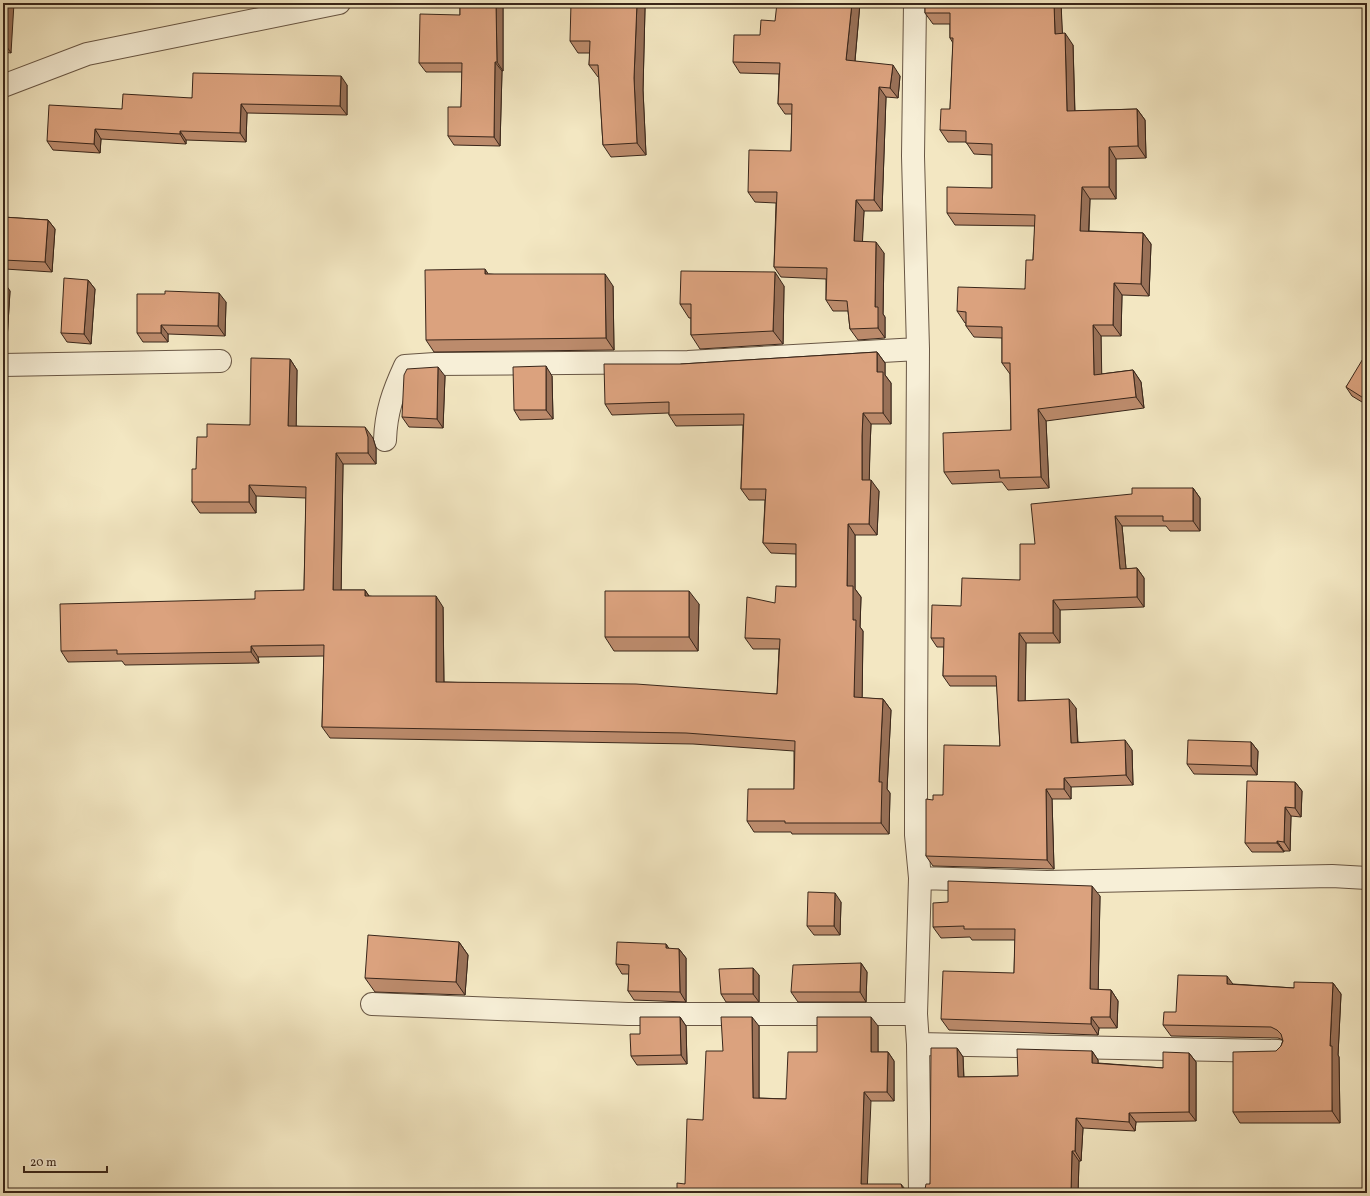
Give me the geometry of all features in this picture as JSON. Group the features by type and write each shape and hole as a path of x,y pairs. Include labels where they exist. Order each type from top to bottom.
{"street":[{"path":"3,86 87,54 337,3"},
{"path":"915,3 913,156 918,349 916,835 920,878 916,1014 918,1044 920,1193"},
{"path":"385,440 386,420 393,392 405,366 435,364 688,362 918,349"},
{"path":"3,364 220,361"},
{"path":"920,878 1047,882 1332,876 1367,878"},
{"path":"372,1004 628,1014 916,1014"},
{"path":"918,1044 1278,1051"}],"building":[{"path":"460,3 496,3 497,62 495,62 494,137 448,136 448,107 461,107 462,63 419,63 420,14 460,15"},
{"path":"571,3 637,3 634,78 637,143 603,145 598,65 589,65 590,41 570,41"},
{"path":"777,3 852,3 846,60 893,65 890,88 879,87 874,200 856,200 854,241 876,242 875,307 878,307 878,328 850,329 847,301 826,300 827,268 774,267 777,192 748,192 749,150 791,151 792,104 778,104 780,63 733,62 734,35 760,35 761,20 775,21"},
{"path":"925,3 1054,3 1055,34 1065,33 1067,111 1137,109 1138,146 1109,147 1109,187 1082,187 1080,231 1143,233 1141,284 1114,283 1113,325 1093,325 1094,375 1133,370 1136,397 1038,409 1041,477 1000,478 999,470 944,472 943,433 1011,430 1010,363 1002,363 1002,327 966,326 966,312 957,311 958,287 1025,289 1026,260 1033,260 1035,215 947,213 947,187 992,188 992,144 966,143 966,131 940,130 941,109 950,109 953,38 950,38 950,13 925,13"},
{"path":"193,73 341,76 340,106 241,104 240,133 180,131 180,134 95,129 94,144 47,141 49,105 122,109 123,94 192,98"},
{"path":"3,217 48,220 45,262 3,260"},
{"path":"485,269 485,274 605,274 606,338 426,340 425,270"},
{"path":"681,271 775,272 773,331 691,335 691,304 680,304"},
{"path":"64,278 88,280 84,334 61,333"},
{"path":"165,291 219,293 218,326 161,325 161,333 137,333 137,294 165,294"},
{"path":"877,352 877,372 883,372 883,413 863,413 862,480 871,480 869,524 848,524 847,586 853,586 853,620 856,620 854,697 883,699 879,782 882,782 881,823 785,823 785,821 747,821 748,789 794,789 795,741 686,733 322,727 324,645 251,646 251,652 117,654 117,650 61,651 60,604 255,599 255,591 304,590 306,487 249,485 249,502 192,502 192,469 196,469 197,437 207,437 207,424 250,425 251,358 290,359 288,426 365,427 368,437 368,453 336,453 333,590 365,590 365,596 436,596 436,682 636,684 777,694 780,639 745,638 747,597 775,603 776,586 796,587 796,544 763,543 766,489 741,489 744,414 669,415 669,402 605,404 604,364 681,364"},
{"path":"1364,357 1367,359 1367,395 1365,399 1346,387"},
{"path":"546,366 546,410 514,410 513,367"},
{"path":"438,367 437,419 402,417 404,375 407,369"},
{"path":"1132,488 1193,488 1193,521 1163,521 1163,516 1115,516 1120,569 1137,568 1137,597 1053,600 1053,633 1019,633 1018,701 1069,699 1071,743 1125,740 1126,775 1064,778 1064,789 1046,789 1047,860 926,856 926,799 933,800 933,795 943,795 944,745 1000,746 996,676 943,676 944,638 931,638 932,605 961,606 962,578 1020,580 1020,544 1035,544 1031,504 1132,494"},
{"path":"605,591 689,591 689,637 605,637"},
{"path":"1188,740 1251,742 1251,766 1187,764"},
{"path":"1247,781 1295,782 1295,808 1285,807 1284,842 1245,843"},
{"path":"948,881 1092,886 1090,989 1111,990 1110,1017 1091,1017 1091,1024 941,1019 943,971 1014,973 1015,929 964,929 964,926 933,927 933,903 948,902"},
{"path":"808,892 835,893 834,926 807,926"},
{"path":"368,935 459,942 456,982 365,978"},
{"path":"617,942 666,944 666,948 679,949 680,992 628,991 629,965 616,964"},
{"path":"861,963 860,992 791,992 793,965"},
{"path":"753,968 753,994 721,994 719,969"},
{"path":"1178,975 1227,976 1227,984 1294,988 1294,982 1333,983 1330,1046 1332,1046 1332,1111 1233,1112 1233,1052 1276,1051 1281,1046 1283,1041 1281,1034 1271,1027 1163,1025 1164,1012 1176,1012"},
{"path":"640,1017 680,1017 681,1055 631,1056 630,1034 640,1034"},
{"path":"721,1017 752,1017 753,1098 786,1099 788,1052 817,1052 817,1017 871,1017 871,1052 888,1052 887,1092 864,1092 861,1184 901,1184 906,1193 677,1193 677,1183 685,1184 687,1119 703,1120 706,1051 723,1051"},
{"path":"931,1048 957,1048 958,1077 1018,1076 1017,1049 1092,1051 1092,1063 1163,1068 1163,1052 1189,1053 1189,1112 1129,1113 1129,1122 1076,1118 1075,1151 1072,1151 1071,1193 921,1193 925,1189 926,1184 930,1184"}]}
